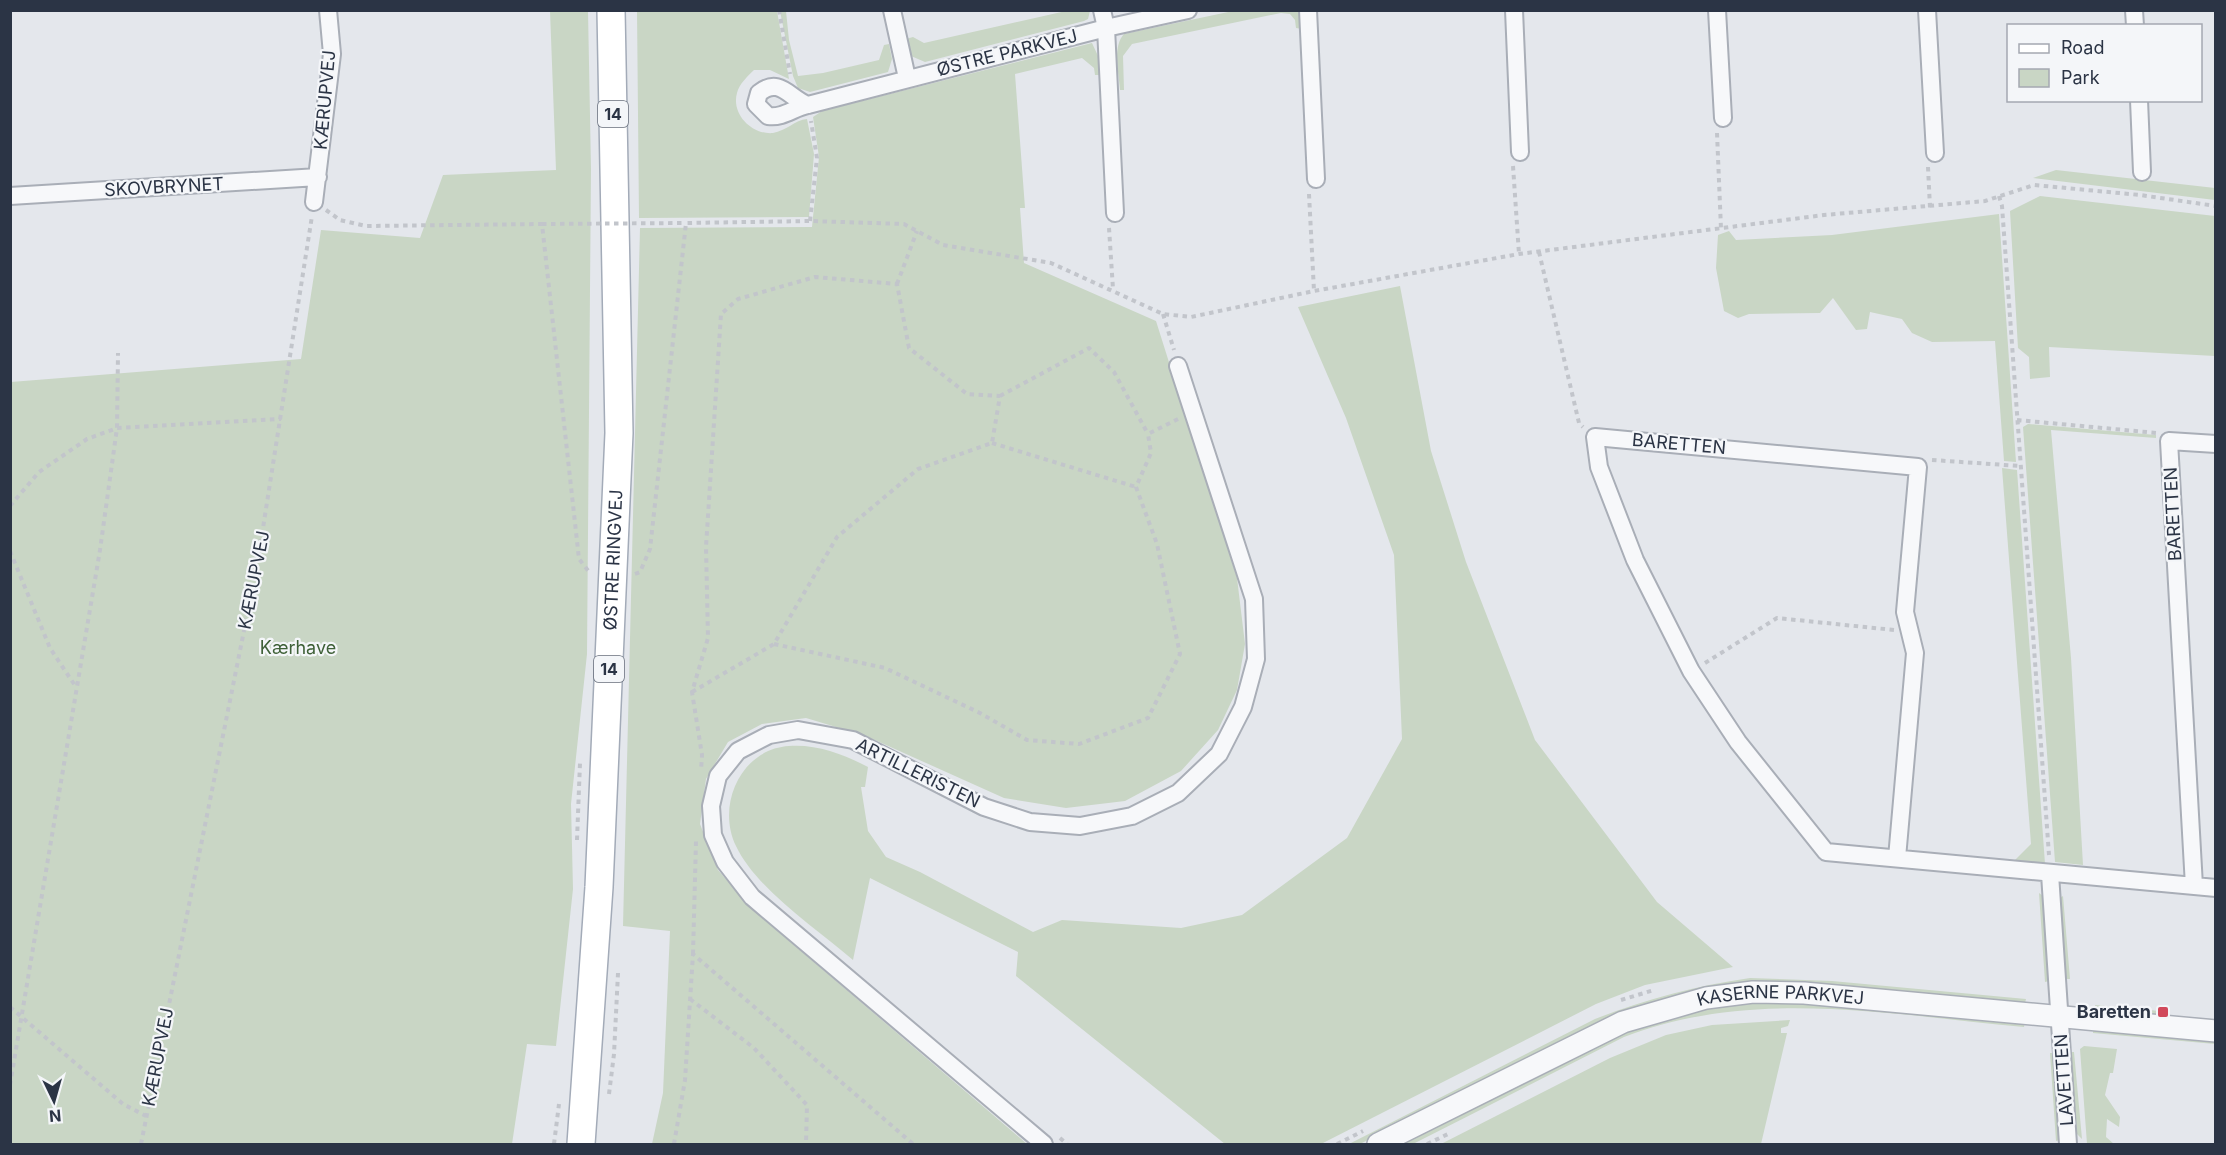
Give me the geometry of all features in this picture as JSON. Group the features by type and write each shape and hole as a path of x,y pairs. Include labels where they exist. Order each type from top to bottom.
{"main road":[{"name":"ØSTRE RINGVEJ","path":"581,1144 599,887 619,433 611,10"},
{"name":"ØSTRE RINGVEJ","path":"574,1144 582,1107"}],"street":[{"name":"KÆRUPVEJ","path":"314,202 332,54 328,10"},
{"path":"892,10 907,78"},
{"path":"1102,10 1106,28 1114,213"},
{"name":"ØSTRE PARKVEJ","path":"808,105 1106,28 1188,10"},
{"path":"1308,10 1316,179"},
{"path":"1514,10 1520,152"},
{"path":"1718,10 1723,118"},
{"path":"1927,10 1935,153"},
{"path":"2139,102 2142,172"},
{"name":"SKOVBRYNET","path":"10,196 318,177"},
{"name":"ARTILLERISTEN","path":"1044,1144 752,897 724,862 713,835 711,806 718,776 738,751 769,735 798,730 853,740 984,807 1030,822 1080,826 1132,816 1178,793 1218,754 1243,707 1256,659 1254,599 1178,366"},
{"path":"1595,437 1599,467 1635,560 1691,671 1738,741 1827,852 2216,888"},
{"name":"BARETTEN","path":"1595,437 1918,467"},
{"name":"BARETTEN","path":"2194,886 2169,441 2216,444"},
{"path":"1897,858 1915,653 1905,612 1918,467"},
{"path":"2050,874 2059,1016"},
{"name":"KASERNE PARKVEJ","path":"1373,1136 1597,1033 1656,1010 1706,998 1754,992 1804,993 2216,1031"},
{"name":"LAVETTEN","path":"2059,1016 2068,1144"}],"path":[{"path":"779,10 791,82 808,105 817,158 810,221"},
{"path":"1721,229 1716,134 1723,118"},
{"path":"1519,254 1513,165 1520,152"},
{"path":"1930,208 1928,165 1935,153"},
{"path":"1314,291 1309,194 1316,179"},
{"path":"314,202 340,219 366,226 810,221 904,224 944,245 1051,263 1113,289 1163,314 1191,317 1314,291 1519,254 1824,215 1930,208 1985,201 2034,185 2140,195 2216,206"},
{"path":"1999,196 2002,206 2050,874"},
{"name":"KÆRUPVEJ","path":"141,1144 255,578 314,202"},
{"path":"1113,289 1109,228 1114,213"},
{"path":"626,578 640,572 650,549 686,223"},
{"path":"542,224 579,559 589,573 597,577"},
{"path":"774,644 885,668 980,713 1027,740 1079,744 1148,718 1180,654 1157,544 1136,487 1151,453 1148,434 1114,372 1089,348 1000,396 967,394 909,348 897,284 917,231"},
{"path":"1539,252 1579,423 1595,437"},
{"path":"700,778 702,755 692,692 708,638 706,547 721,314 738,299 815,277 897,284"},
{"path":"1163,314 1178,366"},
{"path":"10,1084 117,428 118,354"},
{"path":"992,443 1000,396"},
{"path":"1148,434 1193,411"},
{"path":"10,506 39,472 87,439 117,428 281,419"},
{"path":"2017,420 2155,432 2169,441"},
{"path":"692,692 774,644 837,537 918,469 992,443 1136,487"},
{"path":"1918,467 1930,460 2020,466"},
{"path":"10,551 50,648 76,687"},
{"path":"1691,671 1777,618 1909,631"},
{"path":"674,1144 685,1080 693,954 696,837"},
{"path":"693,954 913,1144"},
{"path":"1615,1003 1656,990"},
{"path":"690,999 754,1048 807,1105 806,1144"},
{"path":"10,1006 123,1104 146,1116"},
{"path":"1427,1144 1456,1129"},
{"path":"1337,1144 1373,1136"}],"green space":[{"path":"1302,10 1302,29 1296,28 1295,20 1290,14 1281,13 1132,44 1123,56 1124,90 1120,90 1117,53 1120,39 1124,34 1233,11"},
{"name":"Kærhave","path":"550,11 588,11 591,169 587,654 571,804 573,889 556,1046 527,1044 512,1144 11,1144 11,382 301,359 321,230 420,238 443,175 556,170"},
{"path":"637,11 777,11 789,79 770,70 754,70 740,86 737,93 737,108 745,122 765,133 778,132 798,121 807,119 814,154 809,217 639,218"},
{"path":"780,11 786,11 789,40 798,76 823,73 879,60 884,45 889,44 892,59 888,72 810,92 798,88 793,76"},
{"path":"1066,11 1090,11 1088,19 1084,21 925,62 911,56 906,39 913,37 924,43"},
{"path":"1092,43 1098,56 1100,75 1095,75 1094,68 1082,58 1015,74 1025,208 1020,208 1024,263 1156,321 1237,578 1245,644 1237,690 1218,730 1181,771 1125,801 1066,808 1004,798 866,736 806,718 762,724 728,742 706,779 700,824 718,870 753,910 1027,1144 652,1144 663,1093 670,931 623,926 640,228 812,227 819,157 813,117 822,111"},
{"path":"2056,170 2215,188 2215,200 2033,178"},
{"path":"2040,196 2215,216 2215,356 2049,347 2050,377 2030,379 2029,357 2018,348 2010,211"},
{"path":"1999,214 2016,462 2004,461 1995,341 1932,342 1912,333 1902,319 1870,312 1867,329 1856,330 1833,298 1820,313 1749,314 1738,318 1724,311 1716,268 1718,235 1729,231 1736,240 1832,235"},
{"path":"1400,286 1431,451 1466,562 1535,740 1657,902 1733,967 1645,985 1596,1004 1321,1144 1225,1144 1016,976 1018,952 870,878 853,960 789,908 758,878 746,862 736,846 731,830 729,814 731,797 746,768 758,757 772,749 789,746 810,747 849,758 868,767 865,787 861,787 868,831 886,857 920,872 1033,932 1062,920 1181,928 1242,915 1347,838 1402,739 1394,555 1346,418 1298,307"},
{"path":"2028,424 2156,435 2156,438 2051,430 2071,658 2083,865 2055,862 2023,427"},
{"path":"2002,468 2017,470 2045,864 2015,860 2031,844"},
{"path":"2039,893 2043,896 2049,981 2045,982"},
{"path":"2063,896 2070,979 2065,979 2060,898"},
{"path":"1750,978 1832,981 2026,999 2025,1003 1717,987 1632,1008 1360,1144 1349,1144 1595,1019 1671,994"},
{"path":"1798,1003 2025,1022 2024,1027 1872,1012 1772,1009 1722,1013 1673,1022 1624,1037 1413,1144 1402,1144 1624,1032 1710,1008 1738,1004"},
{"path":"2095,1005 2160,1011 2160,1015 2095,1009"},
{"path":"1790,1020 1788,1026 1781,1028 1781,1033 1787,1033 1761,1144 1441,1144 1610,1058 1666,1035 1712,1025"},
{"path":"2093,1029 2215,1040 2215,1044 2093,1033"},
{"path":"2084,1046 2117,1049 2113,1073 2110,1073 2105,1095 2120,1117 2119,1127 2107,1119 2106,1137 2114,1144 2087,1144 2080,1049"},
{"path":"2071,1052 2074,1052 2082,1139 2077,1134"},
{"path":"2050,1053 2054,1053 2060,1140 2056,1141"}],"place":[{"name":"Baretten","path":"2163,1012"}]}
